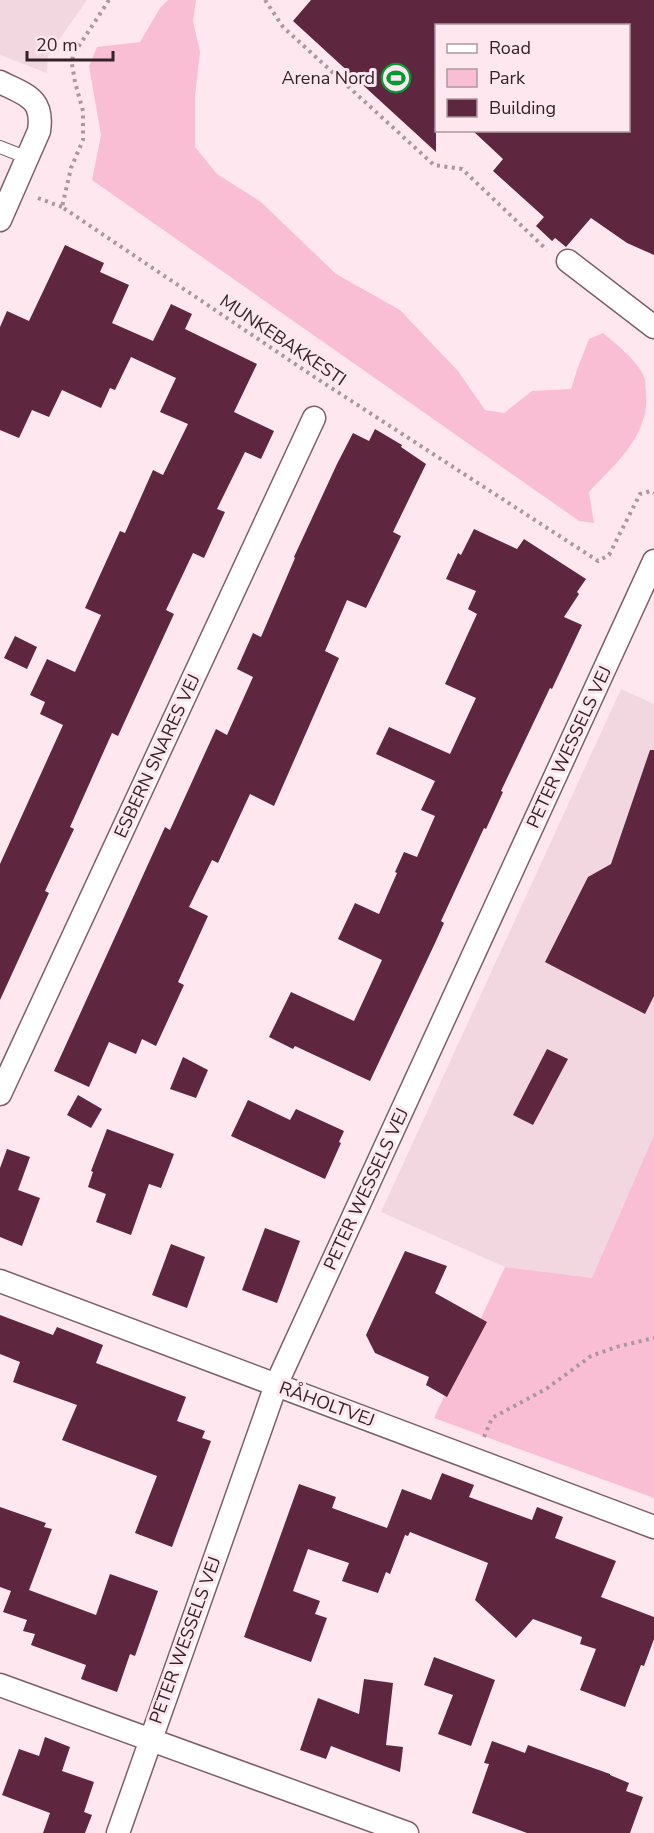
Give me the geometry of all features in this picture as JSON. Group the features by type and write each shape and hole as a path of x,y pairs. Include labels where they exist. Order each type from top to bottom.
{"street":[{"path":"0,82 24,94 37,104 41,117 39,131 0,220"},
{"path":"568,261 654,327"},
{"name":"ESBERN SNARES VEJ","path":"0,1094 314,418"},
{"name":"PETER WESSELS VEJ","path":"118,1833 276,1385 654,561"},
{"name":"RÅHOLTVEJ","path":"0,1281 654,1527"},
{"path":"0,1685 407,1833"}],"lane":[{"path":"0,147 28,158"}],"path":[{"name":"MUNKEBAKKESTI","path":"109,0 73,55 75,82 83,111 83,140 71,168 62,207 316,378 598,561 609,555 640,494 651,491 654,493"},
{"path":"265,0 283,27 434,165 462,169 554,257 568,261"},
{"path":"475,1460 492,1418 546,1389 591,1356 654,1338"}],"shaded area":[{"path":"0,0 87,0 48,55 47,73 0,55"},
{"path":"621,689 654,704 654,1135 592,1279 505,1267 381,1212"}],"green space":[{"path":"168,0 196,0 193,21 200,52 195,96 195,147 217,174 261,202 336,274 400,310 458,371 485,410 504,413 532,391 571,389 589,339 603,333 637,365 645,379 646,406 643,421 630,447 589,492 594,523 579,521 92,180 101,135 89,66 97,47 140,42 160,8"},
{"path":"654,1135 654,1498 434,1418 505,1267 592,1278"}],"building":[{"name":"Arena Nord","path":"311,0 654,0 654,255 627,243 591,218 566,247 555,238 552,241 536,226 544,217 493,171 503,159 474,132 630,132 630,24 435,24 436,152 293,21"},
{"path":"65,245 104,263 100,272 129,285 112,323 153,341 171,304 192,314 185,329 257,364 234,412 274,431 261,459 245,452 217,509 225,512 204,558 193,553 166,610 174,614 118,736 112,733 70,827 74,829 45,891 49,893 0,1000 0,864 63,725 40,714 45,702 30,695 47,659 75,672 101,615 85,608 120,531 125,533 153,470 163,475 188,424 160,412 176,378 131,357 115,390 110,388 101,408 62,390 49,417 32,410 19,438 0,430 0,327 7,311 29,321"},
{"path":"375,429 402,445 401,447 426,464 393,532 401,536 366,608 347,600 325,651 339,658 274,806 250,794 218,863 212,860 189,907 208,916 178,982 184,985 156,1046 142,1039 136,1054 109,1042 89,1087 54,1071 165,827 170,830 216,729 227,735 253,677 237,669 253,633 261,637 294,557 337,464 353,433 369,441"},
{"path":"474,529 517,549 524,539 586,579 564,617 582,625 501,791 503,792 486,829 484,828 441,921 444,923 436,941 370,1081 295,1046 293,1049 269,1037 291,992 354,1021 382,960 338,939 355,903 379,914 404,852 417,857 435,816 421,810 435,781 376,754 389,727 450,754 476,698 445,684 477,614 468,609 476,591 446,579 458,553 461,555"},
{"path":"15,636 37,647 27,669 4,658"},
{"path":"650,750 654,750 654,996 645,1014 545,962 588,877 611,864"},
{"path":"547,1049 568,1059 533,1125 513,1115"},
{"path":"183,1057 208,1070 196,1098 170,1089"},
{"path":"78,1095 102,1109 91,1128 67,1115"},
{"path":"248,1100 290,1120 296,1109 344,1131 325,1179 231,1136"},
{"path":"107,1129 174,1154 161,1188 149,1184 131,1235 96,1222 106,1194 88,1187 93,1172 91,1171"},
{"path":"7,1149 30,1157 18,1190 40,1198 22,1246 0,1237 0,1168"},
{"path":"265,1228 300,1241 277,1303 242,1290"},
{"path":"171,1244 205,1257 187,1308 152,1295"},
{"path":"405,1251 447,1266 435,1293 487,1322 447,1397 426,1385 429,1377 375,1353 366,1335"},
{"path":"0,1315 53,1335 57,1327 103,1345 96,1363 186,1397 177,1421 205,1431 202,1438 211,1441 172,1547 135,1533 157,1476 62,1440 77,1405 13,1382 20,1362 0,1354"},
{"path":"442,1473 474,1485 469,1497 532,1520 537,1507 563,1517 555,1538 616,1561 601,1597 654,1617 654,1639 625,1707 580,1690 596,1649 580,1644 582,1637 533,1619 516,1638 475,1600 488,1563 410,1532 408,1536 405,1535 390,1574 386,1572 378,1593 342,1581 349,1563 308,1549 293,1591 320,1601 315,1614 327,1618 311,1662 244,1637 299,1484 336,1497 332,1508 387,1528 402,1489 431,1500"},
{"path":"0,1507 46,1523 44,1527 52,1529 29,1590 96,1615 110,1574 158,1591 135,1656 130,1654 117,1692 81,1679 86,1665 31,1645 35,1634 23,1631 27,1620 3,1612 11,1591 0,1587"},
{"path":"434,1657 495,1680 471,1746 438,1734 453,1695 424,1685"},
{"path":"364,1679 393,1683 386,1745 403,1747 400,1772 331,1746 326,1759 300,1750 318,1698 359,1714"},
{"path":"45,1737 70,1747 62,1771 94,1782 84,1812 92,1815 85,1833 43,1833 50,1813 2,1795 19,1749 39,1756"},
{"path":"492,1741 525,1753 528,1745 629,1783 626,1791 643,1797 630,1833 527,1833 472,1813 489,1764 484,1763"}],"place":[{"name":"Arena Nord","path":"396,78"}]}
